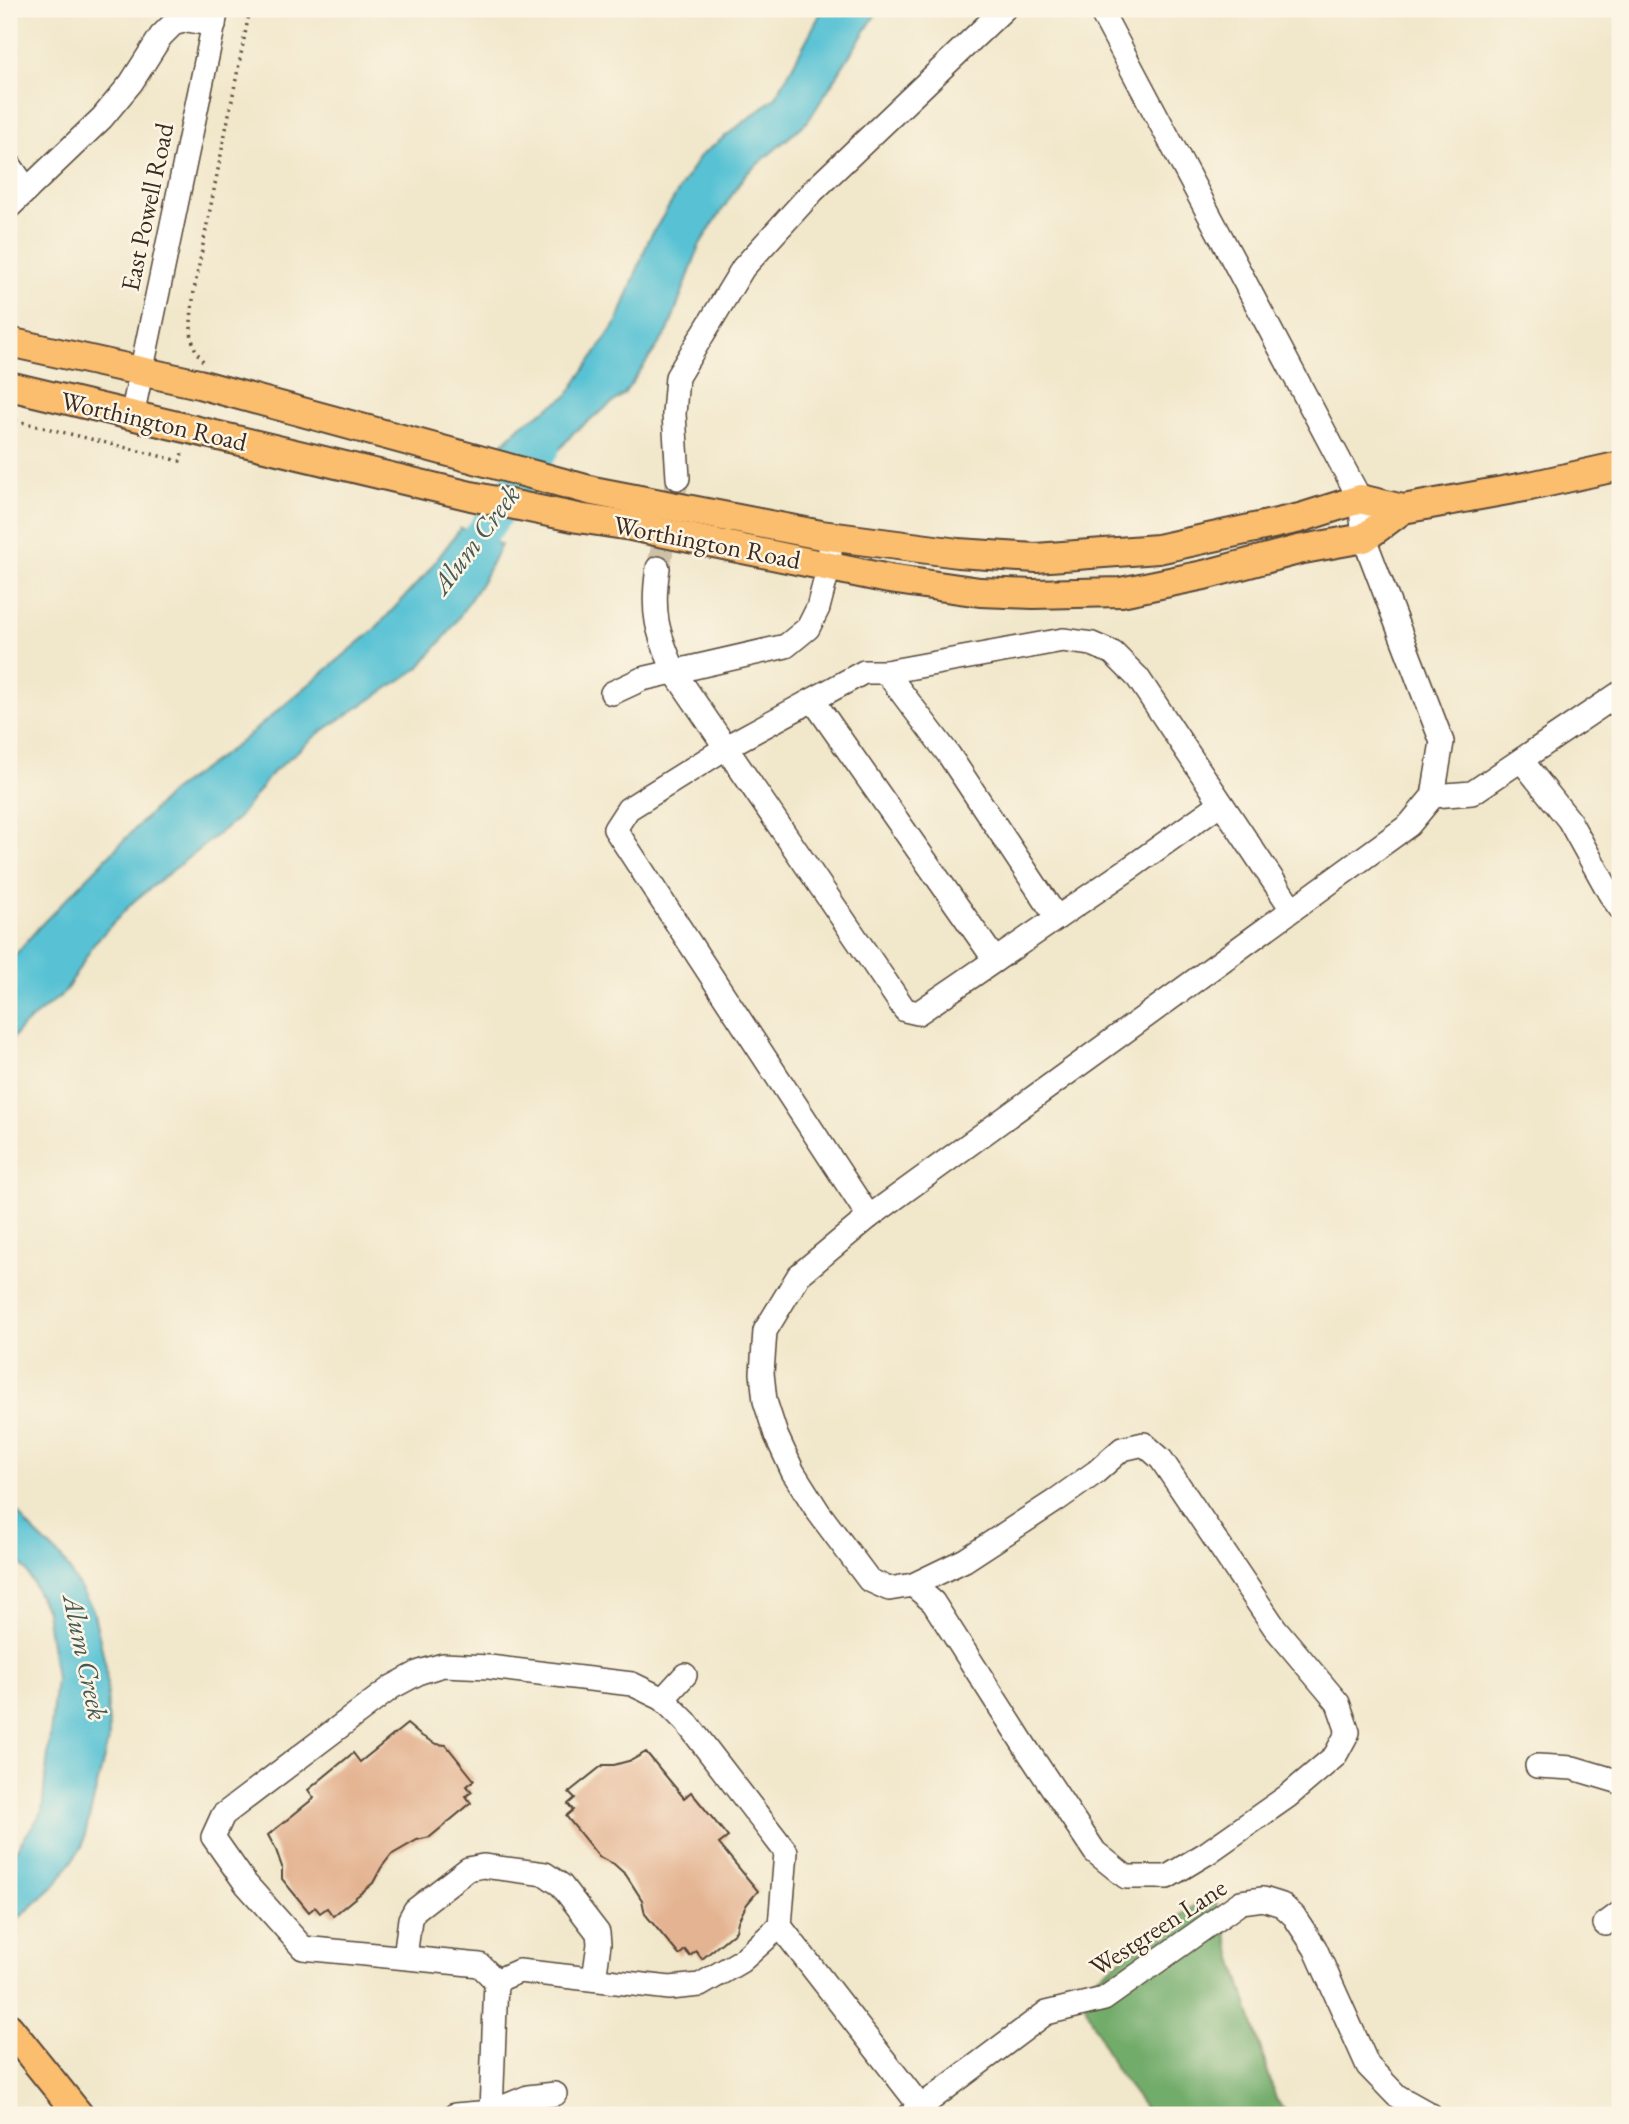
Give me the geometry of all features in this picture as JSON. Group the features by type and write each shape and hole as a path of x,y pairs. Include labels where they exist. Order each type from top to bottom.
{"main road":[{"name":"Worthington Road","path":"9,341 141,370 593,491 831,537 958,553 1036,558 1158,549 1300,518 1360,499 1403,509 1530,486 1620,466"},
{"name":"Worthington Road","path":"9,386 420,485 578,518 944,588 979,592 1121,592 1204,575 1298,550 1364,538 1403,509"},
{"path":"9,2028 79,2115"}],"street":[{"path":"678,478 674,414 677,377 743,268 813,191 1004,9"},
{"path":"913,1585 933,1602 1095,1852 1126,1877 1167,1878 1207,1853 1288,1796 1335,1756 1348,1732 1338,1703 1275,1628 1161,1459 1144,1444 1122,1449 1096,1472 1044,1509 965,1560 913,1585 889,1589 869,1580 819,1513 793,1472 776,1435 765,1401 762,1373 765,1331 799,1275 869,1217 1409,825 1433,796 1442,742 1364,538 1360,499 1100,9"},
{"path":"9,207 102,118 173,24 216,17"},
{"name":"East Powell Road","path":"132,416 216,17"},
{"path":"9,164 27,190"},
{"path":"612,693 642,679 786,646 808,628 818,608 829,566 831,537"},
{"path":"658,568 654,595 656,621 660,639 675,673 905,1010 918,1013 1221,803"},
{"path":"869,1217 615,829 628,809 726,748 864,672 886,672 1063,640 1092,644 1114,653 1138,678 1292,909"},
{"path":"886,672 949,755 1057,918"},
{"path":"1433,796 1472,793 1620,693"},
{"path":"813,699 995,960"},
{"path":"1522,761 1569,820 1620,908"},
{"path":"492,2114 496,1981 480,1965 303,1948 246,1884 213,1837 223,1815 392,1687 420,1672 443,1665 489,1667 632,1684 663,1699 686,1723 786,1852 780,1926 919,2113"},
{"path":"663,1699 685,1675"},
{"path":"1537,1766 1573,1768 1620,1783"},
{"path":"405,1957 410,1919 415,1910 468,1870 483,1866 545,1874 561,1885 598,1933 594,1979"},
{"name":"Westgreen Lane","path":"919,2113 1046,2013 1104,1999 1241,1902 1262,1899 1282,1905 1294,1916 1315,1948 1368,2066 1397,2096 1431,2115"},
{"path":"496,1981 519,1971 670,1988 699,1985 741,1961 780,1926"},
{"path":"455,2115 492,2114 528,2096 555,2094"}],"green space":[{"path":"1213,1892 1276,2099 1288,2115 1150,2115 1115,2069 1076,1986 1101,1974"}],"water":[{"path":"823,9 879,9 808,121 745,175 700,244 668,331 624,394 574,432 549,462 496,450 522,425 567,396 618,320 649,239 700,156 776,97"},
{"path":"461,528 501,545 483,580 449,632 419,668 319,733 272,773 238,818 134,901 95,942 65,992 24,1025 9,1042 9,962 39,927 171,792 238,744 374,630 425,575"},
{"path":"9,1501 28,1526 63,1560 93,1610 106,1667 109,1737 82,1847 54,1886 9,1927 9,1860 42,1812 56,1678 46,1610 27,1572 9,1548"}],"building":[{"path":"407,1724 436,1744 446,1745 474,1780 467,1786 472,1792 466,1796 471,1803 430,1837 417,1840 391,1855 373,1883 333,1916 327,1908 320,1913 315,1907 309,1912 282,1879 282,1867 268,1835 314,1798 308,1790 353,1753 360,1762"},
{"path":"646,1752 684,1798 691,1792 728,1837 719,1844 758,1891 747,1904 736,1931 702,1959 696,1951 690,1956 685,1950 679,1955 645,1914 642,1900 626,1875 614,1864 599,1857 566,1816 573,1810 568,1804 575,1798 569,1792 603,1765 632,1760"}],"waterway":[{"name":"Alum Creek","path":"452,571 543,448"}],"tunnel":[{"path":"658,568 678,478"}]}
